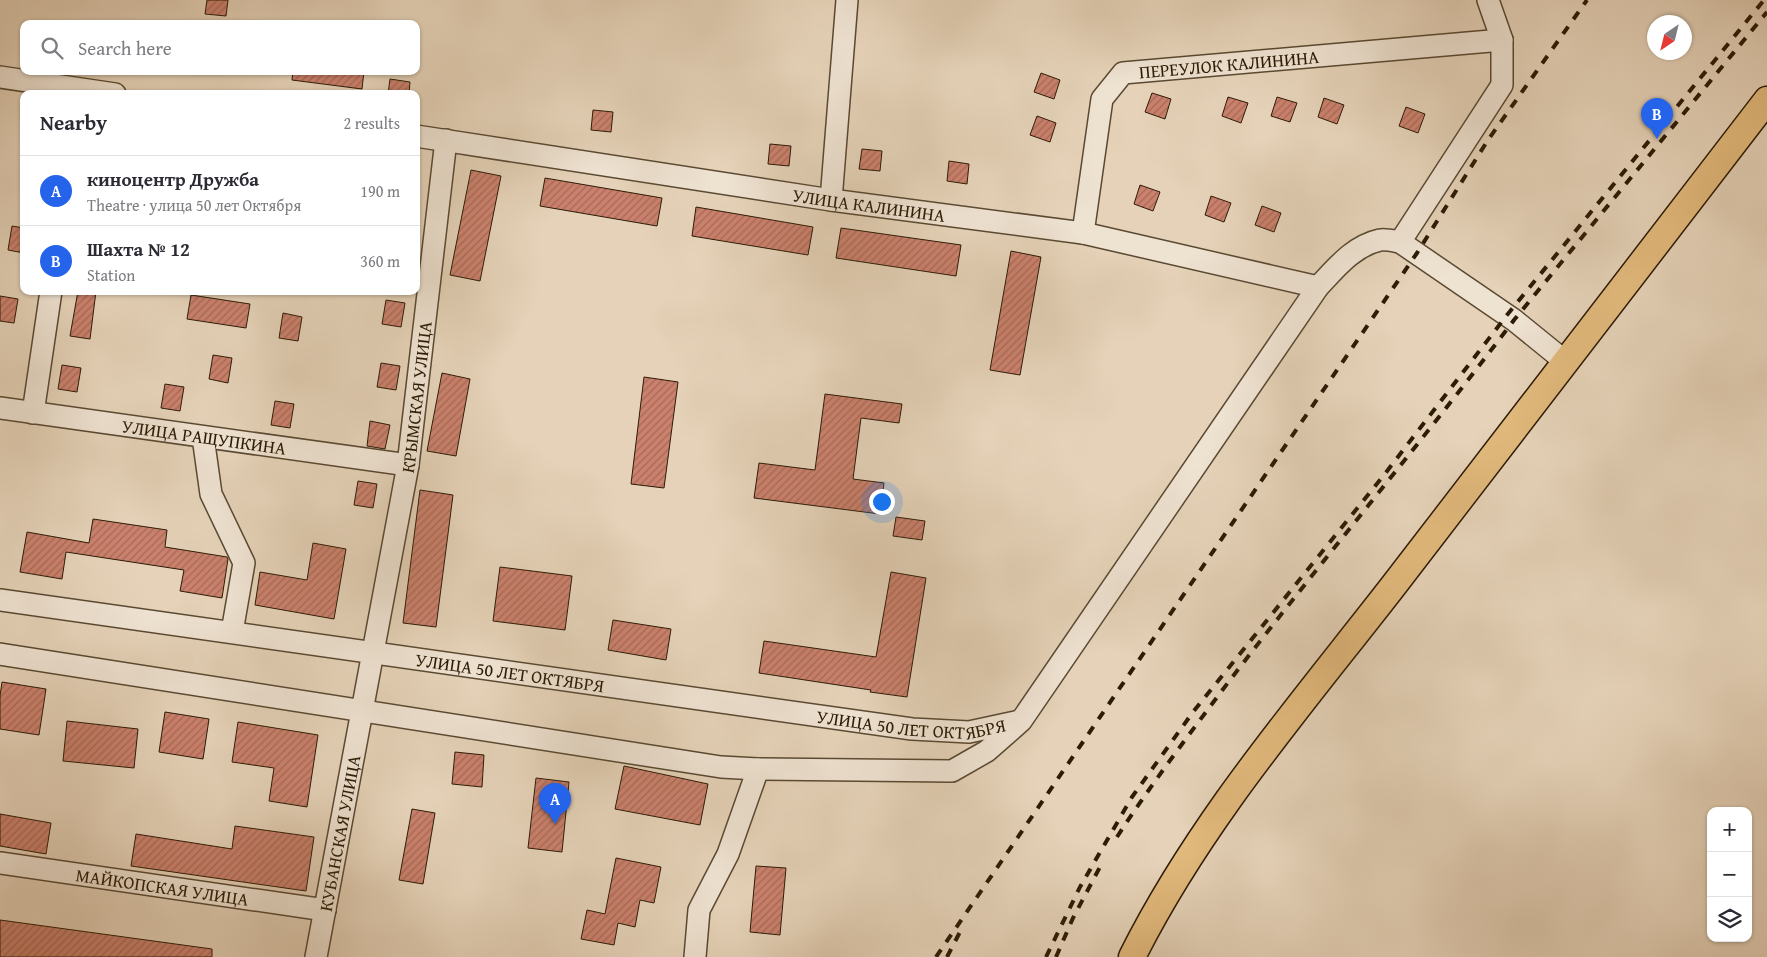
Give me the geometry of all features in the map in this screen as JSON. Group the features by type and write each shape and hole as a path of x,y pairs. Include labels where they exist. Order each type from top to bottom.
{"main road":[{"path":"1132,957 1146,929 1221,808 1567,363 1767,100"}],"street":[{"path":"831,200 847,0"},
{"path":"1400,242 1502,84 1502,40 1488,0"},
{"name":"ПЕРЕУЛОК КАЛИНИНА","path":"1083,233 1102,98 1123,73 1502,40"},
{"path":"0,77 74,90"},
{"name":"УЛИЦА КАЛИНИНА","path":"420,137 831,200 1083,233 1318,287"},
{"name":"КРЫМСКАЯ УЛИЦА","path":"363,710 408,465 446,140"},
{"path":"0,654 720,767 952,771 987,751 1021,721 1318,287 1342,261 1363,247 1382,240 1400,242 1514,320 1567,363"},
{"path":"33,413 50,295"},
{"name":"УЛИЦА РАЩУПКИНА","path":"0,408 408,465"},
{"path":"203,437 211,494 244,562 232,632"},
{"name":"УЛИЦА 50 ЛЕТ ОКТЯБРЯ","path":"0,600 912,729 970,732 1021,721"},
{"name":"КУБАНСКАЯ УЛИЦА","path":"316,957 363,710"},
{"path":"694,957 699,910 728,854 758,769"},
{"name":"МАЙКОПСКАЯ УЛИЦА","path":"0,863 325,910"}],"building":[{"path":"207,0 228,0 226,16 205,14"},
{"path":"1041,73 1060,80 1054,99 1034,92"},
{"path":"293,75 364,75 362,89 292,80"},
{"path":"390,79 410,82 409,90 389,90"},
{"path":"1152,93 1171,99 1165,119 1145,112"},
{"path":"1228,97 1248,103 1241,123 1222,116"},
{"path":"1277,97 1297,103 1290,122 1271,116"},
{"path":"1324,98 1344,105 1337,124 1318,117"},
{"path":"1406,107 1425,114 1418,133 1399,126"},
{"path":"593,110 613,112 611,132 591,130"},
{"path":"1037,116 1056,123 1050,142 1030,135"},
{"path":"770,144 791,146 789,166 768,164"},
{"path":"862,149 882,151 880,171 859,169"},
{"path":"949,161 969,164 967,184 947,181"},
{"path":"471,170 501,176 480,281 450,275"},
{"path":"545,178 662,198 657,226 540,206"},
{"path":"1140,185 1160,192 1153,211 1134,204"},
{"path":"1211,196 1231,203 1224,222 1205,215"},
{"path":"1262,206 1281,213 1274,232 1255,225"},
{"path":"696,207 813,227 808,255 692,236"},
{"path":"12,226 20,227 20,252 8,250"},
{"path":"841,228 961,245 956,276 836,258"},
{"path":"1011,251 1041,257 1020,375 990,370"},
{"path":"77,295 96,295 90,339 70,336"},
{"path":"191,295 250,304 246,328 187,319"},
{"path":"0,296 18,299 14,323 0,321"},
{"path":"386,300 405,303 401,327 382,324"},
{"path":"283,313 302,317 298,341 279,338"},
{"path":"213,355 232,358 228,383 209,379"},
{"path":"381,363 400,366 396,390 377,387"},
{"path":"62,365 81,368 77,392 58,389"},
{"path":"442,373 470,379 456,456 427,451"},
{"path":"644,377 678,382 664,488 631,484"},
{"path":"165,384 184,387 180,411 161,408"},
{"path":"825,394 902,404 899,423 861,418 853,479 884,483 880,514 754,498 759,463 815,470"},
{"path":"275,401 294,404 290,428 271,425"},
{"path":"370,421 390,425 385,449 367,446"},
{"path":"358,481 377,484 373,508 354,505"},
{"path":"420,490 453,495 436,627 403,623"},
{"path":"896,517 925,521 922,540 893,536"},
{"path":"93,519 167,530 165,547 227,557 222,598 180,591 184,570 66,552 62,579 20,572 27,532 89,543"},
{"path":"313,543 346,549 334,619 255,605 260,572 307,580"},
{"path":"500,567 572,576 565,630 493,621"},
{"path":"891,572 926,578 907,697 759,673 764,641 876,657"},
{"path":"613,620 671,629 666,660 608,650"},
{"path":"2,682 46,689 39,735 0,729"},
{"path":"165,712 209,719 203,759 159,752"},
{"path":"67,721 138,729 134,768 63,761"},
{"path":"238,722 318,735 307,807 269,801 274,768 232,762"},
{"path":"455,752 484,755 482,787 452,784"},
{"path":"624,766 708,784 700,825 615,809"},
{"path":"536,778 569,782 562,852 528,848"},
{"path":"412,809 435,813 423,884 399,880"},
{"path":"0,814 51,823 46,854 0,846"},
{"path":"235,826 314,837 306,891 131,866 136,834 232,849"},
{"path":"616,858 661,867 654,903 640,900 635,927 618,923 614,945 581,939 587,910 605,914"},
{"path":"756,866 786,868 780,935 750,932"},
{"path":"0,920 212,949 212,957 0,957"}],"railway":[{"path":"936,957 1417,253 1488,140 1587,0"},
{"path":"1046,957 1080,887 1132,797 1193,712 1384,475 1507,315 1764,0"},
{"path":"1117,837 1172,758 1265,635 1444,411 1514,320 1767,12"},
{"path":"1056,957 1073,918 1101,865"},
{"path":"947,957 961,930"}],"place":[{"name":"Шахта № 12","path":"1657,139"},
{"name":"киноцентр Дружба","path":"555,824"}]}
